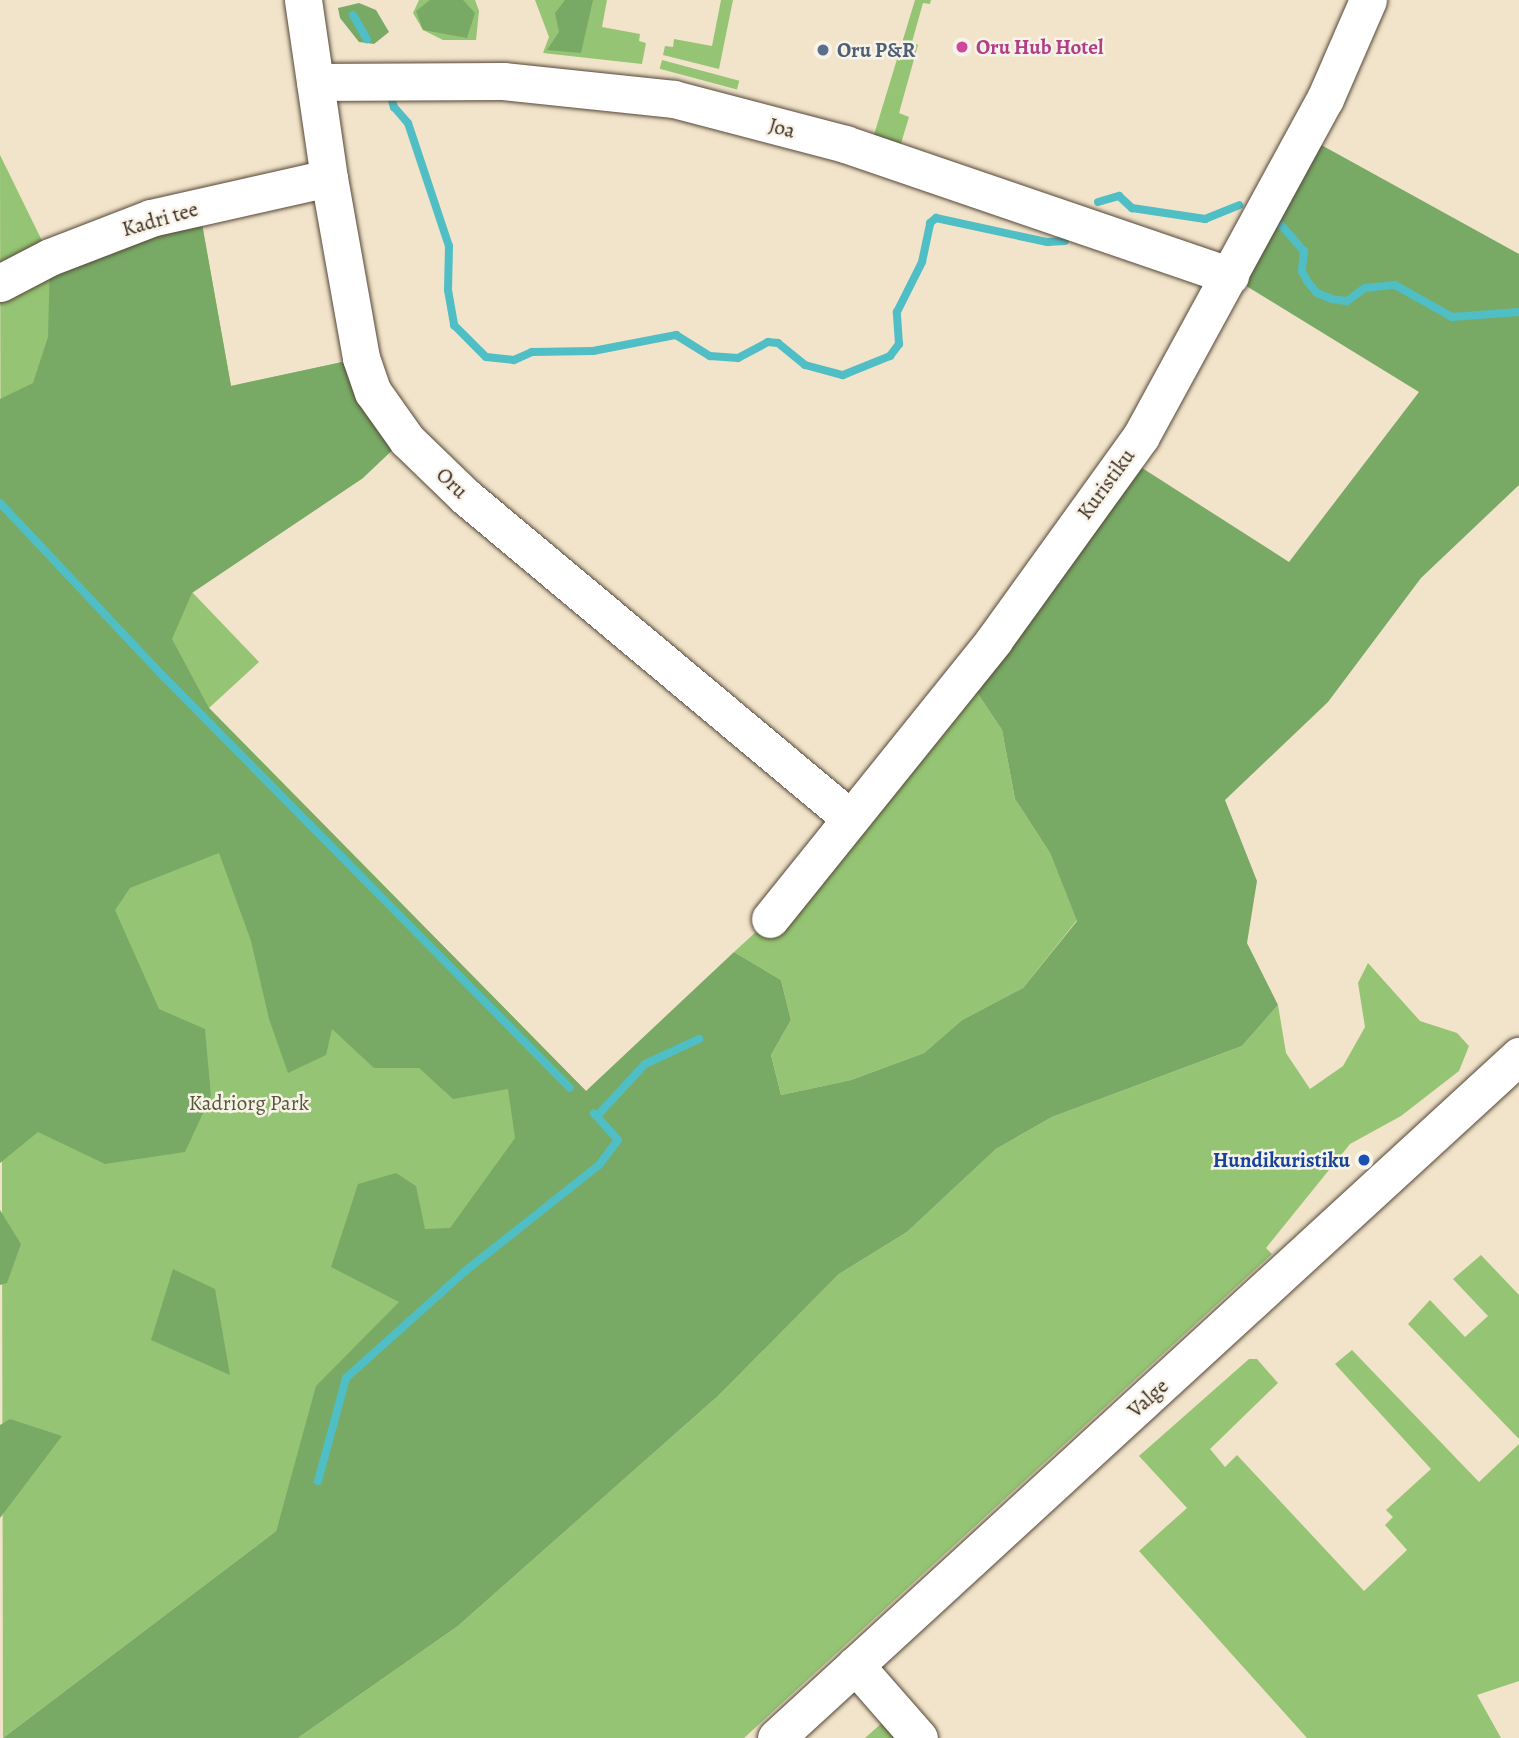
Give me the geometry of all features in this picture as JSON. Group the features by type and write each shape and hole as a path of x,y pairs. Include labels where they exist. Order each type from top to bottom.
{"street":[{"name":"Oru","path":"303,0 329,178 361,358 373,393 407,440 466,497 849,817"},
{"name":"Kuristiku","path":"770,919 827,852 849,817 994,640 1141,436 1325,99 1368,0"},
{"name":"Joa","path":"314,82 503,81 674,99 845,144 1230,276"},
{"name":"Kadri tee","path":"0,283 50,257 152,218 329,178"},
{"name":"Valge","path":"776,1738 1519,1056"},
{"path":"855,1665 919,1738"}],"green space":[{"path":"419,0 475,0 479,11 476,40 443,40 423,30 413,13"},
{"path":"430,0 463,0 475,13 467,38 423,30 416,11"},
{"path":"535,0 607,0 602,27 640,34 639,41 646,43 642,64 543,53 549,37"},
{"path":"565,0 593,0 581,53 547,50 559,32 555,13"},
{"path":"721,0 733,0 719,69 663,55 665,46 673,47 674,39 712,46"},
{"path":"915,0 931,0 930,4 923,3 912,42 918,45 899,113 909,117 899,150 873,138"},
{"path":"359,3 376,10 389,32 374,44 359,42 340,18 338,8"},
{"path":"662,60 739,81 737,89 660,69"},
{"path":"1305,136 1519,254 1519,485 1421,578 1328,702 1225,800 1257,881 1247,943 1278,1005 1242,1046 1052,1117 996,1149 907,1232 839,1274 718,1396 458,1626 298,1738 3,1738 276,1531 316,1386 399,1302 331,1267 358,1184 396,1173 416,1186 425,1229 450,1228 515,1138 508,1089 453,1099 419,1068 374,1068 332,1029 326,1055 288,1073 269,1019 251,941 219,853 130,888 115,910 159,1009 205,1029 211,1096 185,1152 105,1164 38,1132 0,1163 0,399 33,383 48,337 50,257 199,207 231,386 361,358 401,442 363,478 192,593 172,639 209,708 586,1091 734,952 781,980 791,1020 771,1055 781,1095 851,1080 924,1053 962,1020 1023,988 1077,921 1050,853 1015,799 1002,730 966,676 1125,457 1289,562 1419,392 1230,276"},
{"name":"Kadriorg Park","path":"0,155 50,257 199,207 231,386 361,358 363,478 192,592 259,662 209,708 586,1091 497,1227 317,1386 276,1531 3,1738"},
{"path":"966,676 1002,730 1015,799 1050,853 1077,920 1023,988 962,1020 924,1053 851,1080 781,1095 771,1055 791,1020 781,980 734,952 770,919"},
{"path":"1368,963 1420,1021 1457,1033 1469,1046 1459,1071 1401,1116 1350,1144 1266,1248 1272,1254 744,1738 298,1738 458,1626 718,1396 839,1274 907,1232 996,1149 1052,1117 1242,1046 1278,1005 1286,1053 1310,1089 1343,1066 1365,1027 1358,983"},
{"path":"0,1210 21,1244 7,1283 0,1285"},
{"path":"1481,1255 1519,1295 1519,1439 1408,1324 1430,1300 1465,1337 1488,1316 1453,1279"},
{"path":"173,1269 215,1289 230,1375 151,1340"},
{"path":"1352,1350 1479,1482 1519,1444 1519,1681 1477,1695 1501,1738 1307,1738 1139,1551 1187,1508 1139,1456 1249,1359 1257,1359 1278,1383 1210,1449 1225,1467 1237,1455 1364,1591 1407,1550 1385,1525 1393,1517 1386,1510 1431,1469 1335,1364"},
{"path":"10,1419 62,1436 0,1518 0,1425"},
{"path":"883,1722 898,1738 865,1738"}],"waterway":[{"path":"353,15 367,39"},
{"path":"389,90 394,107 408,123 449,246 448,290 454,325 486,357 514,360 532,352 593,351 676,335 710,356 738,358 768,342 778,343 805,365 843,375 890,356 899,344 897,312 922,262 930,223 936,218 1047,242 1065,241"},
{"path":"1098,202 1119,196 1132,208 1205,219 1239,205"},
{"path":"1282,226 1304,251 1302,271 1307,281 1317,293 1332,299 1347,301 1365,288 1395,285 1452,317 1519,312"},
{"path":"0,503 165,678 570,1088"},
{"path":"597,1116 645,1064 699,1039"},
{"path":"318,1481 346,1378 464,1272 599,1165 618,1140 594,1113"}],"place":[{"name":"Oru Hub Hotel","path":"962,47"},
{"name":"Oru P&R","path":"823,50"},
{"name":"Hundikuristiku","path":"1364,1160"}]}
